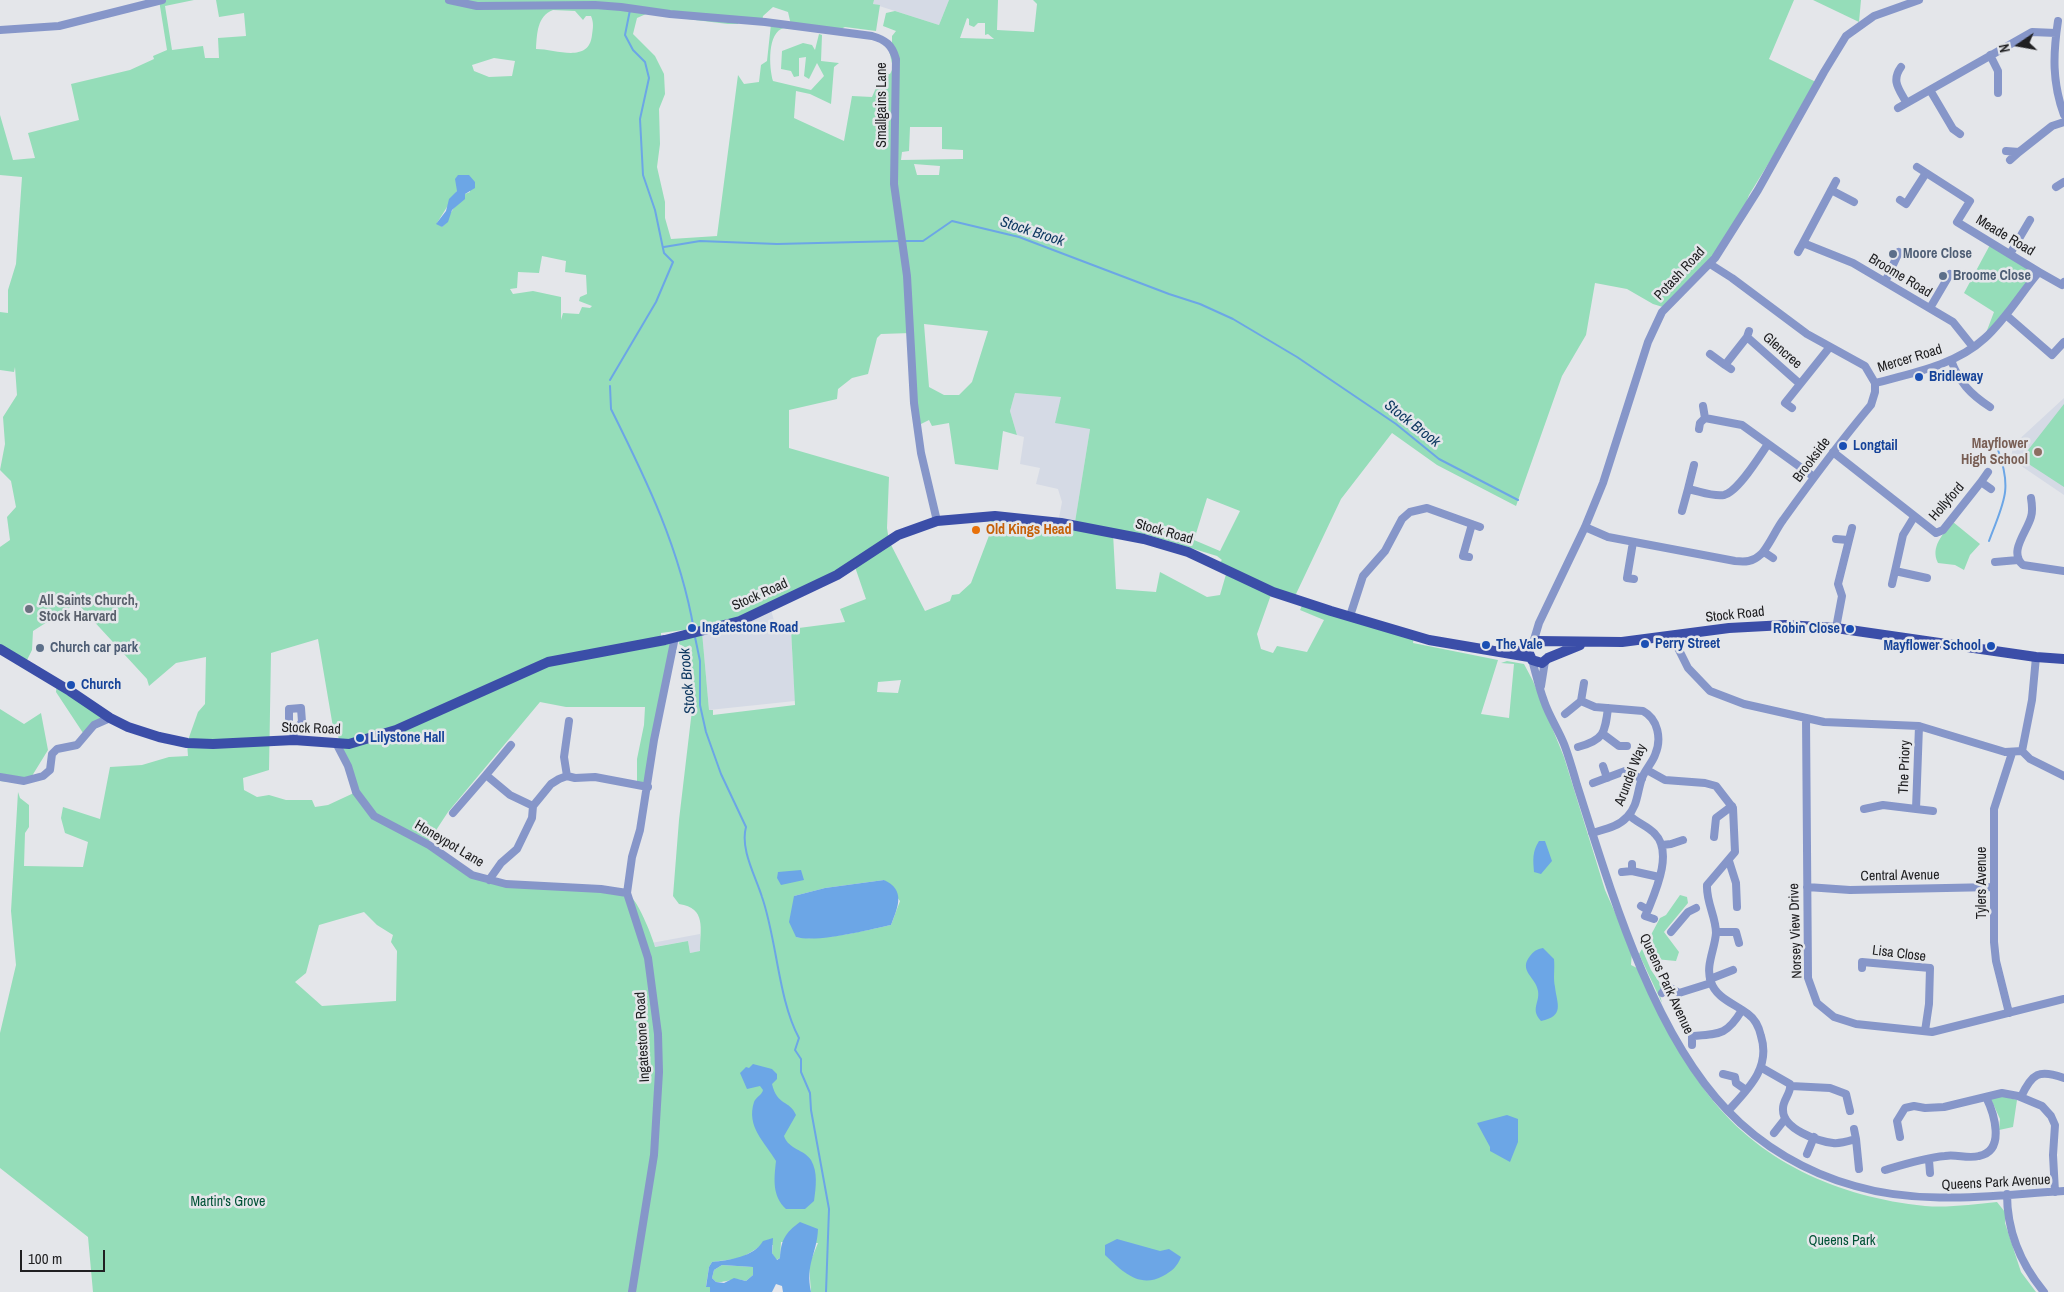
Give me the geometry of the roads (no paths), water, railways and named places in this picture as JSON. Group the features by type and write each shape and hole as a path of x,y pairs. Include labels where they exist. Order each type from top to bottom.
{"main road":[{"name":"Stock Road","path":"0,650 70,691 110,718 136,730 187,743 213,744 294,740 336,743 359,742 396,730 548,662 675,637 747,617 837,575 898,535 937,521 995,516 1026,518 1144,539 1188,552 1281,595 1429,640 1506,654 1587,642 1622,642 1757,626 1785,625 1836,628 2036,657 2064,659"},
{"name":"Stock Road","path":"1535,649 1538,663 1587,642"},
{"path":"1535,649 1550,650 1547,659"}],"street":[{"path":"0,30 59,26 162,0"},
{"name":"Smallgains Lane","path":"449,0 477,3 595,5 765,22 872,36 882,39 892,47 896,59 894,184 903,245 911,329 914,403 921,453 937,521"},
{"name":"Potash Road","path":"1535,649 1539,623 1585,527 1603,483 1648,342 1662,312 1710,264 1758,190 1846,36 1874,16 1919,0"},
{"path":"2058,21 2053,69 2064,115"},
{"path":"1898,108 2032,32 2056,33"},
{"path":"1990,55 1998,71 1998,93"},
{"path":"1901,67 1895,82 1906,102"},
{"path":"1930,90 1953,129 1960,134"},
{"path":"2010,160 2052,126 2064,122"},
{"path":"2006,151 2019,152"},
{"name":"Meade Road","path":"1916,167 1970,201"},
{"path":"1906,204 1926,173"},
{"path":"1798,252 1836,181"},
{"path":"2056,187 2064,182"},
{"path":"1831,190 1854,202"},
{"name":"Meade Road","path":"1974,193 1955,226 2010,254 2039,272"},
{"path":"2010,254 2030,220"},
{"path":"2018,222 2026,228"},
{"name":"Broome Road","path":"1803,243 1853,263 1953,322 1972,348"},
{"path":"1885,282 1899,252"},
{"path":"1710,264 1732,278 1801,330 1829,348 1865,366 1875,383"},
{"path":"2039,272 2063,284"},
{"name":"Mercer Road","path":"1875,383 1950,360 1972,348 1985,338 2006,315 2039,272"},
{"path":"1930,308 1950,274"},
{"path":"2006,315 2052,355 2064,342"},
{"name":"Glencree","path":"1710,354 1728,367 1748,334 1800,384"},
{"path":"1786,403 1829,348"},
{"path":"1950,360 1957,376 1967,390 1990,407"},
{"name":"Brookside","path":"1764,552 1772,535 1814,476 1870,405 1876,392 1875,383"},
{"path":"1703,406 1705,418"},
{"path":"1699,429 1700,423 1705,418"},
{"path":"1705,418 1732,422 1749,429 1814,476"},
{"path":"1749,429 1754,422"},
{"path":"1688,489 1723,495 1732,491 1768,444"},
{"path":"1833,452 1914,517 1903,535 1892,584"},
{"path":"1682,511 1694,465"},
{"name":"Hollyford","path":"1914,517 1936,533 1943,530 1988,472"},
{"name":"Hollyford","path":"1981,482 1991,489"},
{"path":"2018,560 2018,548 2037,507 2031,498"},
{"path":"1350,616 1363,576 1386,550 1402,519 1410,512 1427,508 1480,527"},
{"path":"1463,555 1472,524"},
{"path":"1585,527 1608,537 1735,562 1751,560 1764,552 1772,558"},
{"path":"1836,628 1842,596 1838,584 1852,528"},
{"path":"1836,539 1848,540"},
{"path":"1627,578 1634,542"},
{"path":"1995,562 2018,560 2023,564 2064,571"},
{"path":"1895,571 1928,578"},
{"name":"Ingatestone Road","path":"632,1292 654,1155 659,1072 658,1034 648,958 627,893 632,856 640,830 654,740 675,637"},
{"path":"1676,644 1688,668 1714,693 1744,704 1806,718 1845,724 1919,726 2012,753 2022,751"},
{"name":"Queens Park Avenue","path":"1535,649 1540,689 1564,744 1618,910 1660,1008 1707,1086 1728,1111 1753,1133 1785,1156 1812,1170 1852,1186 1911,1198 1948,1199 2064,1191"},
{"path":"2022,751 2032,700 2036,657"},
{"path":"1540,689 1547,659"},
{"path":"1564,714 1581,701 1584,682"},
{"name":"Arundel Way","path":"1581,701 1595,707 1643,711 1654,721 1658,729 1657,749 1642,779 1636,801 1629,815 1614,826 1592,833"},
{"path":"1578,747 1596,742 1603,734 1608,708"},
{"path":"0,777 24,781 43,776 50,770 52,754 57,749 78,745 94,725 110,718"},
{"name":"Norsey View Drive","path":"1806,718 1808,978 1817,1003 1825,1011 1843,1021 1925,1032 1942,1031 2064,999"},
{"path":"567,776 564,757 569,721"},
{"name":"The Priory","path":"1916,809 1919,726"},
{"path":"293,728 294,740"},
{"path":"1603,734 1619,746 1627,746"},
{"name":"Honeypot Lane","path":"336,743 348,766 356,792 374,816 429,845 472,875 506,884 601,889 627,893"},
{"path":"453,813 510,745"},
{"path":"2022,751 2030,759 2064,776"},
{"name":"Tylers Avenue","path":"2009,1013 1996,961 1994,809 2012,753"},
{"path":"1602,766 1607,778"},
{"path":"1647,770 1665,780 1711,784 1720,791 1732,806 1735,816 1736,847 1729,861 1715,873 1707,885 1707,896 1716,932 1709,970 1710,981 1720,996 1750,1015 1759,1028 1765,1050 1762,1068 1728,1111"},
{"path":"1593,783 1625,771 1642,779"},
{"path":"486,775 510,795 533,806"},
{"path":"490,880 502,862 517,849 532,818 533,806 551,784 567,776 604,778 648,787"},
{"path":"1714,837 1716,818 1732,806"},
{"name":"The Priory","path":"1864,809 1883,806 1932,811"},
{"path":"1629,815 1639,824 1653,831 1662,844 1659,877 1645,908 1646,916 1654,919"},
{"path":"1662,844 1671,844 1683,840"},
{"path":"1729,861 1736,883 1737,907"},
{"path":"1622,872 1632,867 1659,877"},
{"name":"Central Avenue","path":"1807,886 1850,890 1994,888"},
{"path":"1671,932 1688,912 1696,908"},
{"path":"1716,932 1736,929 1739,943"},
{"name":"Lisa Close","path":"1862,962 1930,968 1929,1004 1925,1032"},
{"path":"1661,978 1664,989 1679,993 1733,970"},
{"path":"1692,1045 1688,1034 1723,1033 1732,1025 1742,1010"},
{"path":"1762,1068 1787,1081 1791,1086 1830,1088 1846,1094"},
{"path":"2021,1097 2028,1082 2039,1073 2052,1073 2064,1078"},
{"path":"1723,1074 1735,1077 1736,1083 1746,1090"},
{"path":"1849,1085 1846,1094 1850,1110"},
{"path":"1791,1086 1783,1104 1785,1119 1796,1128 1814,1137 1838,1143 1856,1139"},
{"path":"1900,1137 1897,1121 1900,1112 1914,1106 1925,1112 2002,1093 2021,1097 2047,1110 2054,1121 2055,1192"},
{"path":"1885,1170 1911,1161 1929,1160 1947,1155 1980,1156 1989,1152 1996,1132 1993,1113 1986,1097"},
{"path":"1774,1133 1785,1119"},
{"path":"1854,1129 1860,1169"},
{"path":"2055,1131 2064,1130"},
{"path":"1807,1154 1814,1137"},
{"path":"1929,1160 1930,1173"},
{"path":"2007,1194 2011,1232 2016,1249 2033,1279 2044,1292"}],"water":[{"path":"458,175 469,175 475,182 475,188 465,194 465,199 452,210 448,222 442,227 436,224 446,211 449,199 457,191 455,179"},
{"path":"1539,841 1545,841 1552,861 1541,874 1534,872 1533,864 1534,852"},
{"path":"801,870 804,880 781,885 777,878 778,872"},
{"path":"884,880 891,884 898,894 898,905 891,925 830,937 796,937 789,922 794,896 825,888"},
{"path":"1543,948 1554,959 1554,980 1558,1009 1554,1016 1541,1021 1536,1013 1537,986 1526,966 1530,956"},
{"path":"753,1064 772,1069 777,1074 777,1079 772,1084 774,1091 780,1100 790,1107 796,1115 784,1136 789,1144 811,1160 816,1175 814,1201 805,1209 786,1209 778,1199 775,1187 776,1161 758,1134 753,1119 754,1102 763,1090 760,1086 747,1089 740,1073 746,1067 749,1068"},
{"path":"1507,1115 1518,1119 1518,1142 1510,1162 1490,1151 1490,1147 1477,1123"},
{"path":"800,1222 818,1229 809,1274 811,1292 783,1292 782,1286 776,1284 772,1292 710,1292 710,1287 706,1287 709,1267 712,1262 733,1259 747,1254 754,1251 763,1241 773,1238 772,1253 777,1260 780,1258 781,1246 785,1237","holes":["722,1265 753,1267 753,1275 746,1281 734,1278 724,1283 716,1282 712,1278 714,1270"]},
{"path":"1117,1239 1160,1251 1169,1249 1181,1257 1174,1268 1163,1276 1146,1280 1139,1279 1124,1272 1105,1255 1105,1245"}],"waterway":[{"path":"610,380 656,302 673,262 664,253 655,210 643,175 640,119 649,78 645,62 633,50 625,35 630,10"},
{"path":"903,241 923,241 952,221 1019,237 1200,304 1233,319 1297,357 1396,424 1439,459 1518,500"},
{"path":"664,247 700,241 777,244 899,241"},
{"name":"Stock Brook","path":"610,386 611,409 649,489 671,543 688,600 694,630"},
{"path":"1989,541 2002,506 2005,487 2005,476 1998,450"},
{"path":"695,637 700,661 700,705 706,732 721,774 746,827 745,844 749,862 767,914 786,1006 799,1038 795,1050 801,1059 801,1072 810,1093 811,1110 829,1209 826,1292"}],"place":[{"name":"Moore Close","path":"1893,254"},
{"name":"Broome Close","path":"1943,276"},
{"name":"Bridleway","path":"1919,377"},
{"name":"Longtail","path":"1843,446"},
{"name":"Mayflower High School","path":"2038,452"},
{"name":"Old Kings Head","path":"976,530"},
{"name":"All Saints Church, Stock Harvard","path":"29,609"},
{"name":"Ingatestone Road","path":"692,628"},
{"name":"Robin Close","path":"1850,629"},
{"name":"Perry Street","path":"1645,644"},
{"name":"The Vale","path":"1486,645"},
{"name":"Mayflower School","path":"1991,646"},
{"name":"Church car park","path":"40,648"},
{"name":"Church","path":"71,685"},
{"name":"Lilystone Hall","path":"360,738"}],"park label":[{"name":"Martin's Grove","path":"228,1202"},
{"name":"Queens Park","path":"1842,1241"}]}
